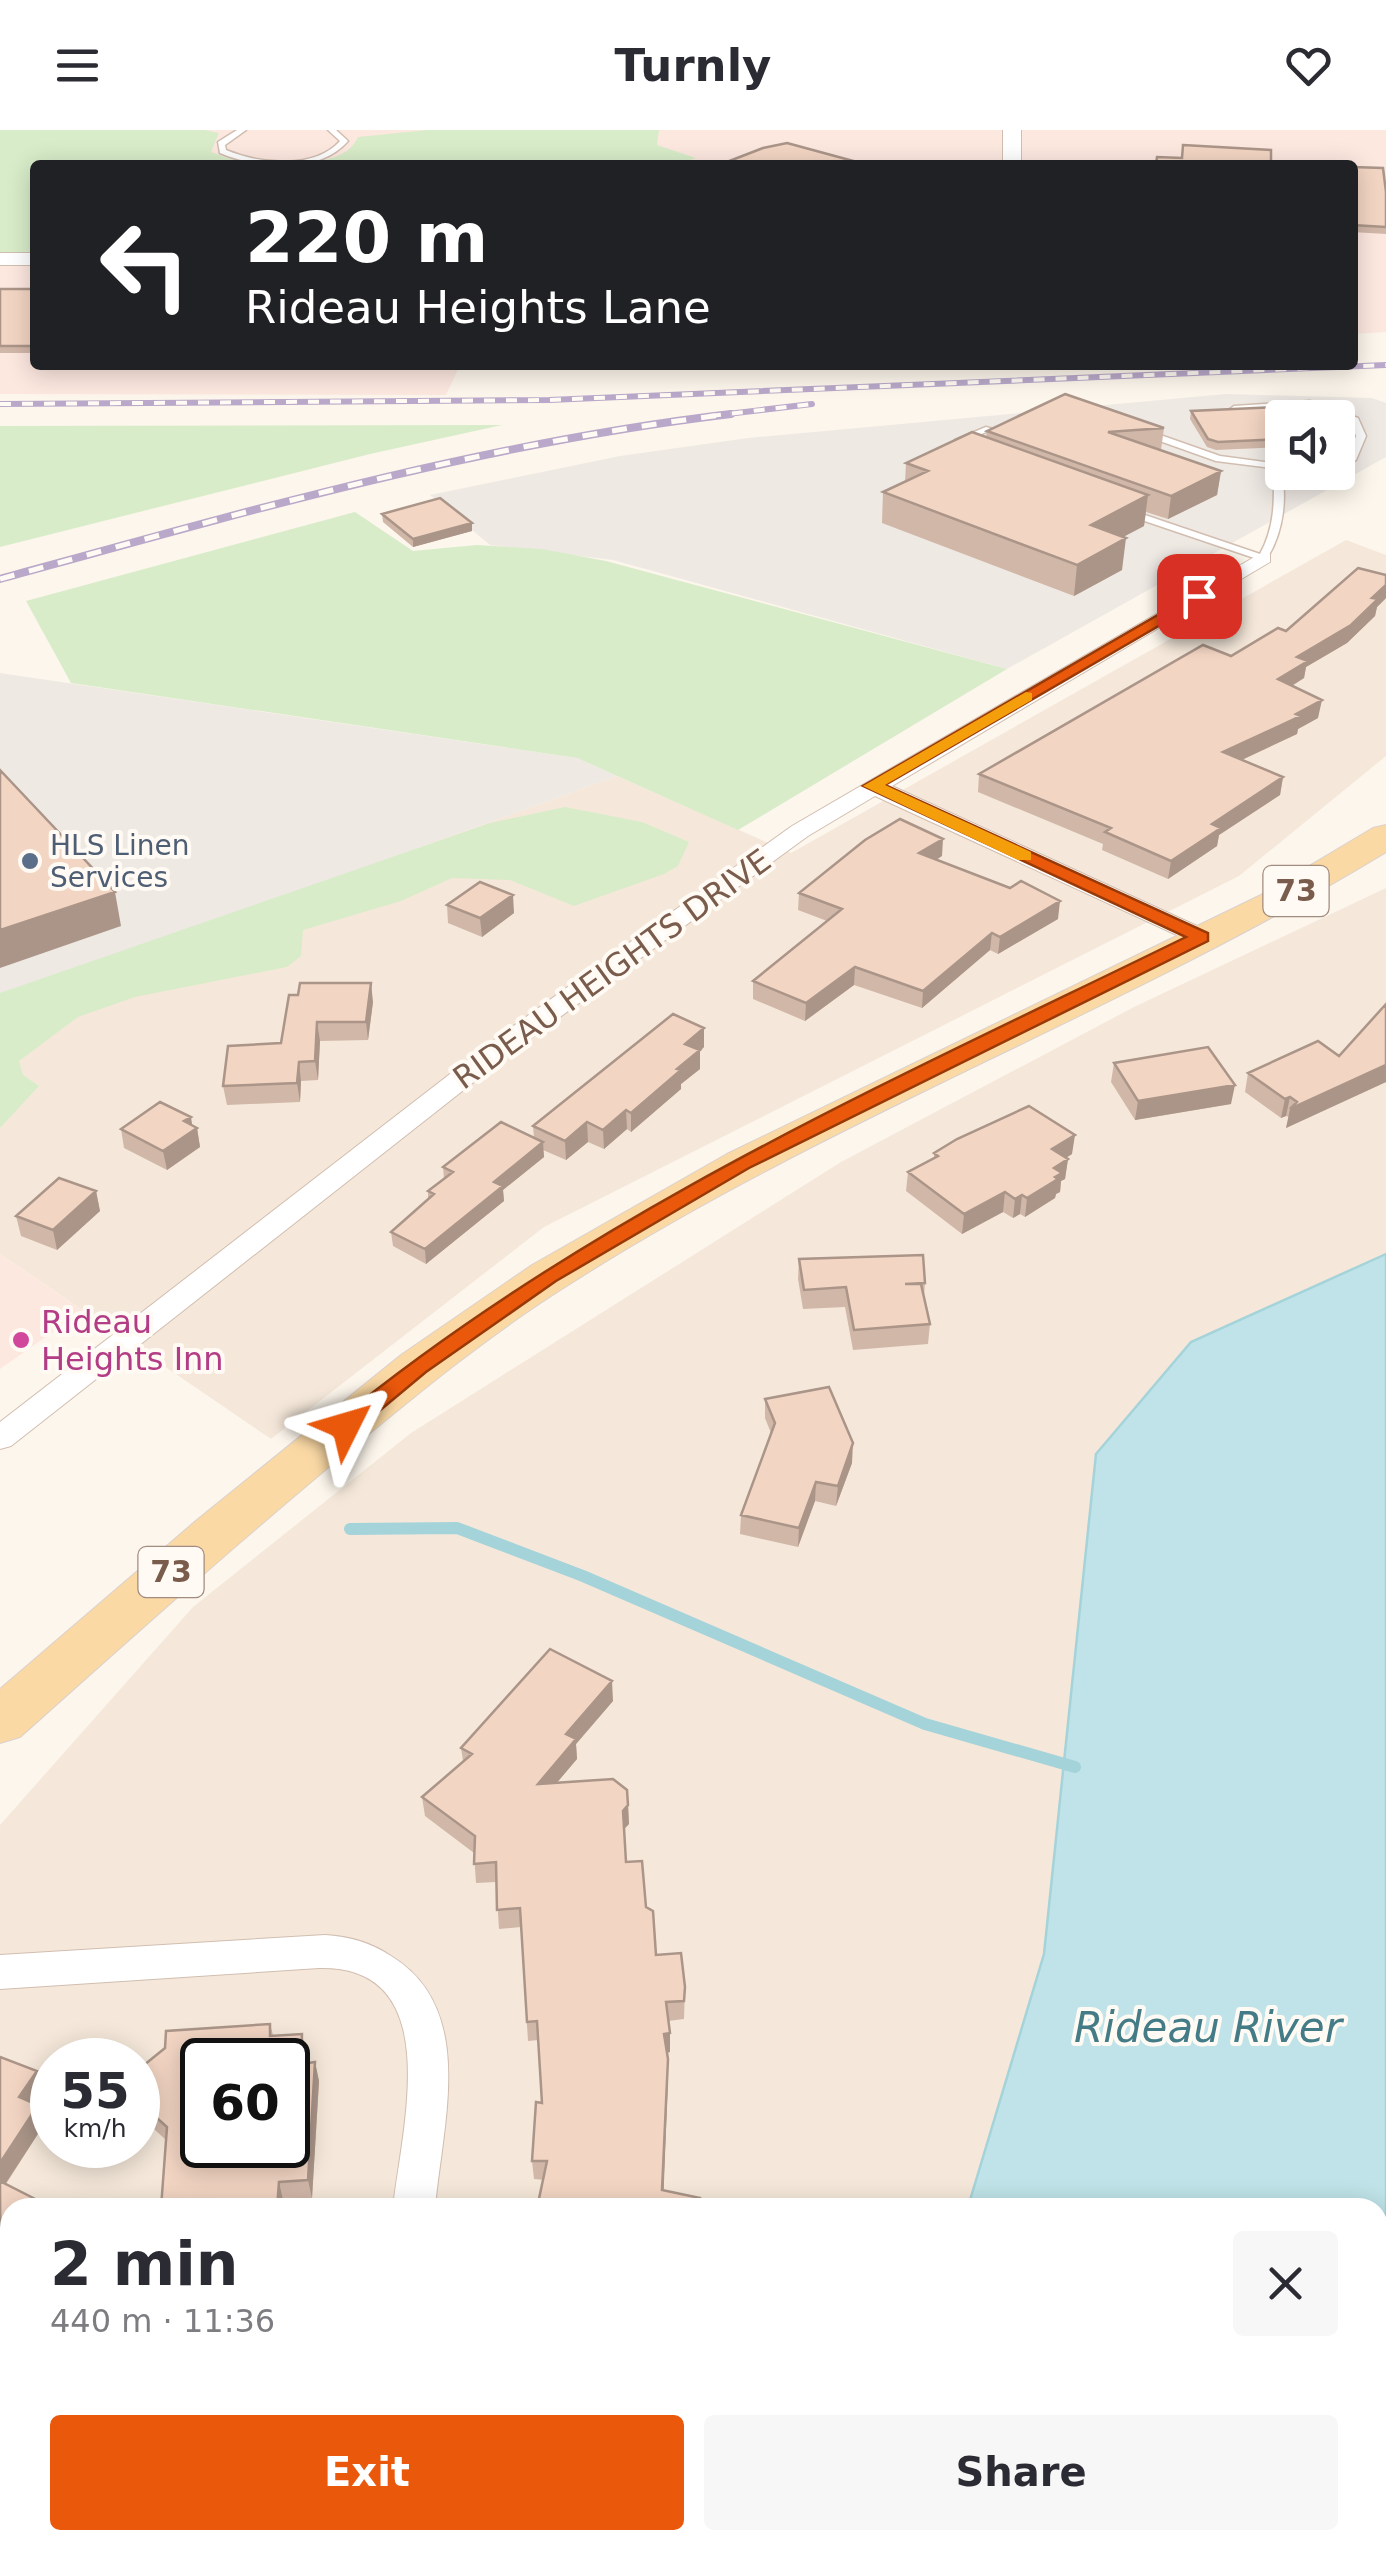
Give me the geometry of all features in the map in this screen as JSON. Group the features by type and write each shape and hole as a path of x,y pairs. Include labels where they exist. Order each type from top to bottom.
{"main road":[{"name":"73","path":"0,1721 215,1533 418,1366 548,1276 742,1164 1290,894 1386,836"}],"street":[{"path":"1012,130 1012,160"},
{"path":"0,258 30,259"},
{"name":"RIDEAU HEIGHTS DRIVE","path":"0,1438 503,1046 788,839 1263,558"},
{"path":"872,786 1201,937"},
{"path":"0,1972 296,1953 343,1953 375,1966 401,1985 425,2024 428,2058 415,2198"}],"lane":[{"path":"239,130 221,144 223,151 248,160"},
{"path":"295,160 330,154 344,140 332,130"},
{"path":"1234,409 1265,406"},
{"path":"1355,420 1361,436 1355,452"},
{"path":"1135,428 1219,459"},
{"path":"962,453 945,446 989,429"},
{"path":"1182,462 1219,459 1265,464"},
{"path":"1116,509 1263,558 1271,546 1280,490"}],"shaded area":[{"path":"0,130 1386,130 1386,332 1358,334 1358,160 30,160 30,370 458,370 446,395 0,394"},
{"path":"1226,394 1372,398 1386,403 1386,457 1355,474 1355,400 1265,400 1265,490 1327,490 1007,669 613,560 490,545 430,495 620,456 748,438"},
{"path":"1346,540 1386,555 1386,756 1239,876 544,1227 271,1439 0,1254 0,999 617,776 791,853"},
{"path":"0,673 577,758 617,776 0,999"},
{"path":"1386,888 1386,1254 1191,1342 1096,1454 1044,1954 971,2198 0,2198 0,1825 193,1607 411,1433 841,1162 1134,1007"},
{"name":"Rideau Heights Inn","path":"0,1254 83,1311 0,1369"}],"green space":[{"path":"0,130 205,130 219,133 211,152 233,160 30,160 30,252 0,252"},
{"path":"427,130 659,130 657,145 696,158 324,160 347,151 358,137"},
{"path":"502,425 370,454 0,547 0,426"},
{"path":"355,512 413,551 477,545 542,549 606,561 1007,669 738,830 577,758 71,683 26,601"},
{"path":"565,807 642,822 689,842 678,866 664,874 574,906 510,880 452,878 401,901 303,930 301,956 287,967 135,997 78,1017 19,1061 23,1075 39,1086 0,1128 0,993 490,823"}],"water":[{"name":"Rideau River","path":"1386,1254 1386,2198 971,2198 1044,1954 1096,1454 1191,1342"}],"building":[{"path":"787,143 850,160 732,160"},
{"path":"1183,145 1271,150 1271,160 1157,160 1182,158"},
{"path":"1358,167 1383,168 1386,227 1358,225"},
{"path":"0,289 30,289 30,346 0,346"},
{"path":"1065,394 1164,428 1108,432 1221,471 1171,496 987,431"},
{"path":"1265,407 1265,440 1208,439 1191,411"},
{"path":"972,432 1148,495 1091,525 1126,538 1077,565 883,492 928,471 906,463"},
{"path":"440,498 472,523 413,539 382,514"},
{"path":"1358,568 1386,575 1386,585 1372,598 1378,599 1351,625 1297,657 1308,661 1278,679 1322,700 1296,714 1301,716 1223,752 1283,777 1212,824 1221,828 1171,861 1105,832 1111,828 979,774 1203,645 1231,656 1278,628 1286,631"},
{"name":"HLS Linen Services","path":"0,770 115,892 0,930"},
{"path":"900,819 943,839 919,853 1010,888 1021,881 1060,901 1000,937 992,933 923,991 855,967 806,1003 753,981 842,909 799,893 865,840"},
{"path":"480,882 513,895 480,918 447,905"},
{"path":"300,983 371,983 366,1022 317,1022 315,1061 299,1062 297,1083 223,1086 228,1046 281,1043 289,995 298,995"},
{"path":"1386,1004 1386,1065 1290,1109 1297,1102 1290,1097 1285,1099 1248,1073 1318,1041 1339,1056"},
{"path":"673,1014 704,1028 685,1044 700,1050 631,1113 626,1110 603,1130 587,1122 565,1141 533,1126"},
{"path":"1208,1047 1235,1085 1138,1101 1114,1063"},
{"path":"160,1102 191,1117 184,1121 197,1128 163,1151 121,1129"},
{"path":"1029,1106 1075,1135 1052,1149 1068,1159 1054,1168 1062,1173 1055,1177 1058,1179 1027,1198 1022,1195 1015,1199 1005,1192 964,1214 908,1172 938,1156 934,1153 957,1139"},
{"path":"501,1122 543,1142 494,1182 503,1186 425,1249 391,1232 434,1194 428,1191 453,1172 443,1167"},
{"path":"59,1178 96,1191 53,1230 16,1216"},
{"path":"923,1255 925,1283 905,1284 921,1284 930,1324 854,1330 846,1287 804,1290 799,1259"},
{"path":"829,1387 853,1443 838,1486 816,1482 799,1528 741,1515 775,1423 765,1399"},
{"path":"550,1649 612,1681 566,1734 576,1739 538,1784 613,1779 627,1790 628,1805 623,1811 626,1862 642,1861 646,1907 653,1911 656,1955 681,1953 685,1987 684,2001 666,2002 670,2033 664,2034 668,2059 662,2190 700,2198 539,2198 547,2161 532,2161 536,2102 542,2103 537,2021 527,2022 520,1908 497,1910 496,1862 474,1864 475,1836 422,1797 472,1754 461,1748"},
{"path":"270,2024 270,2036 302,2034 302,2038 180,2038 180,2168 309,2168 308,2180 279,2182 278,2198 162,2198 167,2127 160,2121 160,2052 165,2048 166,2031"},
{"path":"0,2057 30,2068 30,2081 19,2097 30,2102 30,2117 0,2163"},
{"path":"315,2062 310,2146 310,2063"},
{"path":"0,2181 33,2198 0,2198"}],"waterway":[{"path":"350,1529 457,1528 583,1576 925,1724 1075,1767"}],"railway":[{"path":"1358,366 1386,365"},
{"path":"0,404 549,400 1266,370"},
{"path":"710,416 812,404"},
{"path":"0,579 271,505 454,462 638,427 731,414"}],"slow traffic":[{"path":"1024,856 872,786 1026,697"}],"place":[{"name":"HLS Linen Services","path":"30,861"},
{"name":"Rideau Heights Inn","path":"21,1340"}],"route":[{"path":"346,1426 418,1366 548,1276 742,1164 1201,937 872,786 1199,596"}]}
